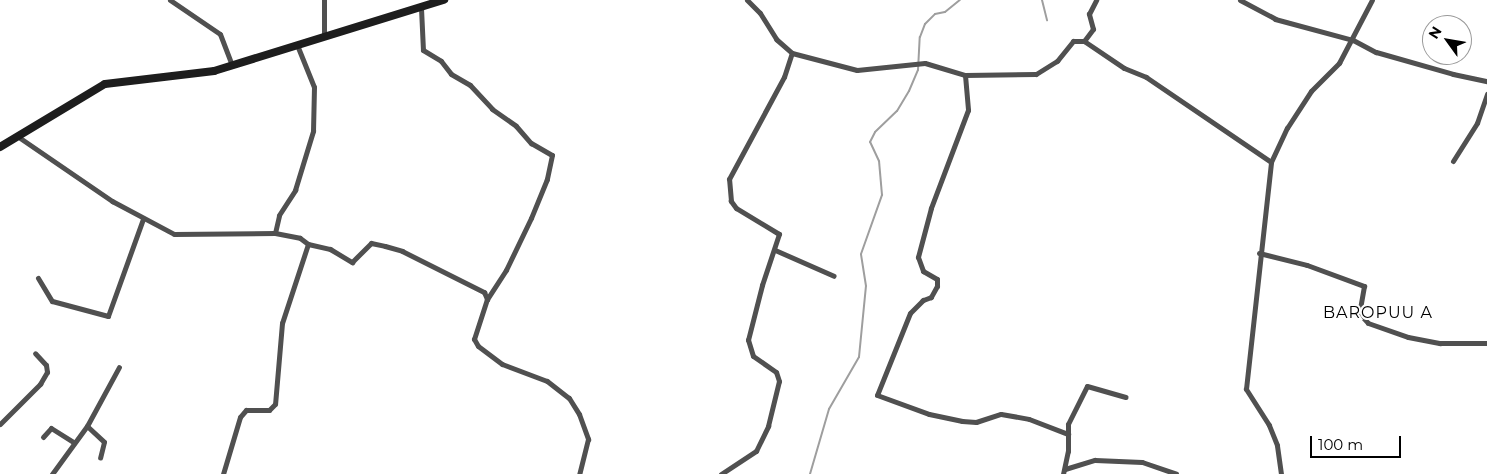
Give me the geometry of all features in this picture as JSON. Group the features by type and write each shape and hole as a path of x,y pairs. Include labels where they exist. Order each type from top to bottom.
{"street":[{"path":"170,0 220,34 232,65"},
{"path":"324,0 324,36"},
{"path":"0,147 20,138 42,120 105,84 214,71 444,0"},
{"path":"747,0 760,13 776,39 792,53 857,70 924,63 965,75 1036,74 1057,61 1073,41 1084,41 1124,68 1146,77 1271,162"},
{"path":"1084,41 1093,29 1089,14 1096,0"},
{"path":"1240,0 1275,19 1353,40 1376,52 1453,74 1487,80"},
{"path":"1281,474 1277,445 1269,424 1246,389 1259,253 1271,162 1287,128 1310,91 1339,63 1353,40 1372,0"},
{"path":"421,8 423,50 441,62 451,74 470,85 492,109 516,126 531,142 552,155 547,179 531,218 506,270 487,299 474,339 478,346 514,370 547,381 569,398 579,414 588,439 579,474"},
{"path":"275,233 279,215 295,190 313,131 314,87 298,46"},
{"path":"721,474 756,451 768,426 777,389 776,372 756,360 748,340 762,285 780,234 736,208 731,201 729,179 788,69 792,53"},
{"path":"965,75 968,110 949,167 931,208 918,256 918,264 937,279 937,286 931,297 923,300 910,313 877,395 922,412 962,421 976,422 1001,414 1029,419 1068,434"},
{"path":"1453,161 1477,123 1487,94"},
{"path":"20,138 143,219 180,236 226,232 275,233 300,238 308,244 330,248 352,262 371,243 402,250 484,292 487,299"},
{"path":"38,278 52,301 108,316 143,219"},
{"path":"223,474 240,417 246,410 269,410 275,404 282,323 308,244"},
{"path":"775,250 834,276"},
{"path":"1259,253 1308,265 1364,286 1359,313 1368,323 1440,343 1487,343"},
{"path":"0,424 40,384 47,372 46,365 35,353"},
{"path":"52,474 86,426 119,368"},
{"path":"1125,397 1088,384 1069,420 1064,471 1096,460 1142,462 1176,474"},
{"path":"86,426 104,442 100,458"},
{"path":"43,436 51,428 73,442"}],"waterway":[{"path":"810,474 829,409 859,357 866,286 861,254 882,195 879,161 870,142 875,132 897,111 909,91 918,70 920,37 925,24 935,14 945,12 960,0"},
{"path":"1042,0 1047,20"}],"district":[{"name":"BAROPUU A","path":"1378,313"}]}
